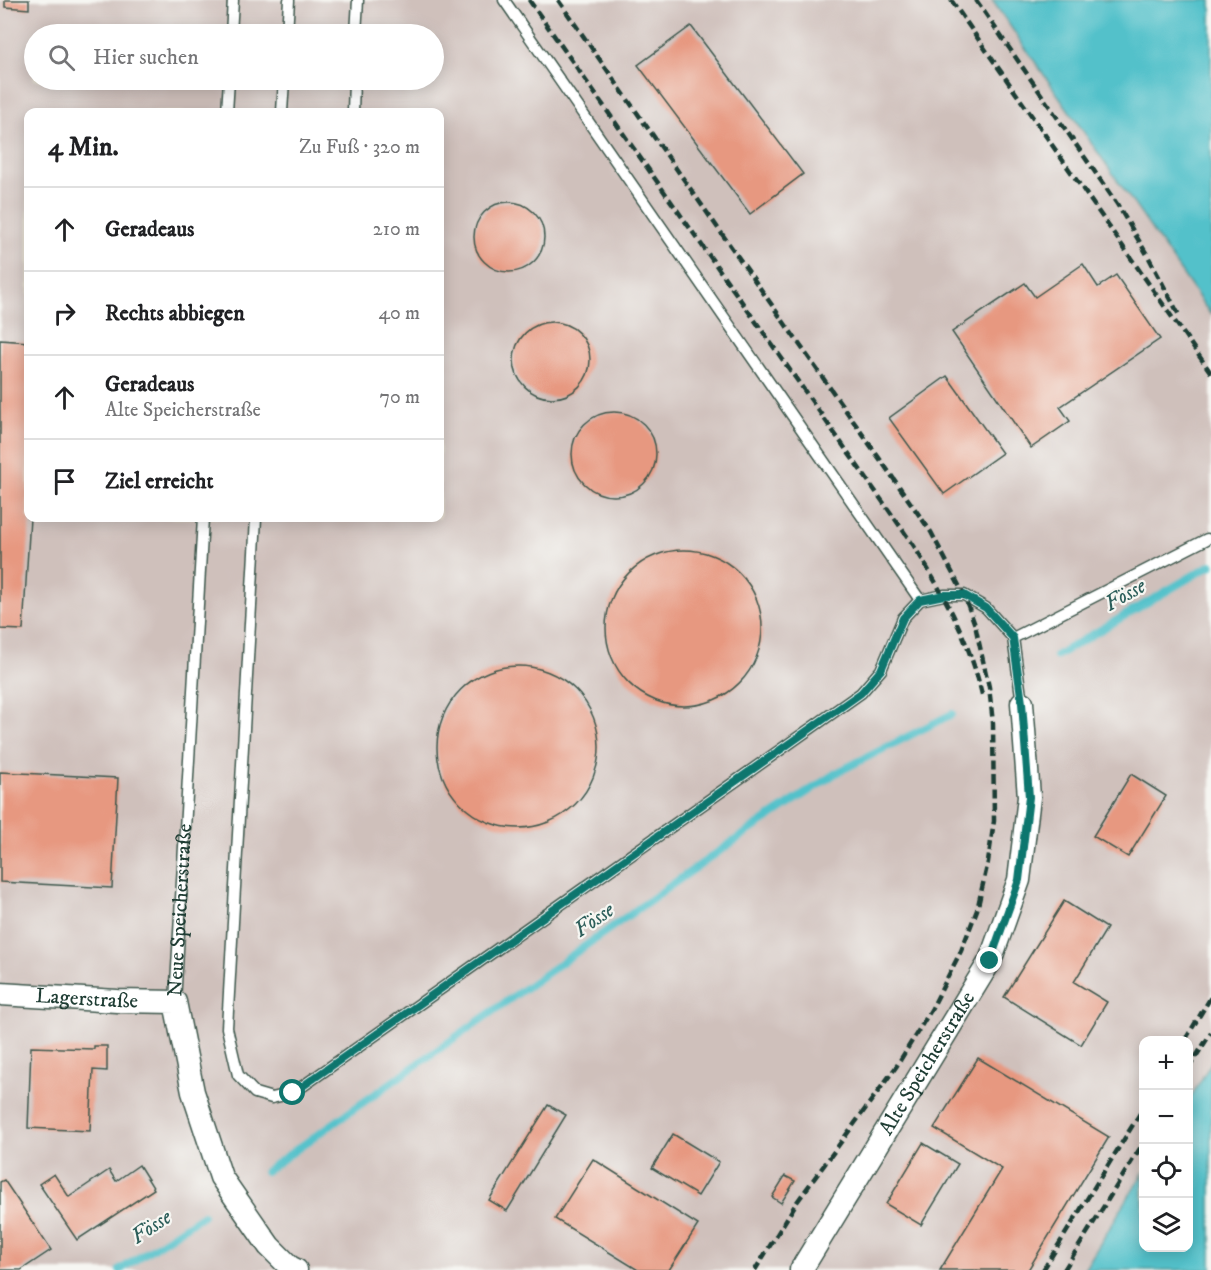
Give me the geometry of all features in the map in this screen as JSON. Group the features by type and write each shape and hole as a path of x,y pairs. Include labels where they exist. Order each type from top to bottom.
{"street":[{"name":"Alte Speicherstraße","path":"801,1270 990,961 1019,880 1029,797 1022,703"},
{"name":"Lagerstraße","path":"0,994 175,1002"},
{"name":"Neue Speicherstraße","path":"175,1002 193,1092 221,1177 269,1246 291,1269"}],"lane":[{"path":"232,24 233,0"},
{"path":"288,24 289,0"},
{"path":"357,24 358,0"},
{"path":"504,0 920,600"},
{"path":"227,108 228,90"},
{"path":"282,108 283,90"},
{"path":"353,108 354,90"},
{"name":"Neue Speicherstraße","path":"175,1002 203,522"},
{"path":"256,522 228,1028 238,1075 255,1093 272,1098 293,1093 861,693 881,670 903,618 920,600 944,595 964,595 986,608 1013,638 1022,703"},
{"path":"1013,638 1207,539"}],"shaded area":[{"path":"0,0 992,0 1211,315 1211,1270 0,1270"}],"water":[{"path":"992,0 1211,0 1211,315"},
{"path":"1211,1063 1211,1270 1084,1270 1139,1180 1139,1252 1193,1252 1193,1093"}],"building":[{"path":"5,0 29,0 29,9 5,7"},
{"path":"691,26 803,174 750,214 638,65"},
{"path":"516,202 529,208 538,217 542,223 544,237 542,251 534,262 523,270 502,272 484,262 476,251 474,230 484,212 495,204"},
{"path":"1083,264 1098,287 1116,275 1160,339 1060,407 1070,421 1031,448 952,332 1025,283 1035,297"},
{"path":"552,322 566,325 579,333 587,346 590,360 587,374 579,387 566,395 552,398 538,395 525,387 517,374 514,360 517,346 525,333 538,325"},
{"path":"0,340 24,342 24,522 30,522 23,630 0,629"},
{"path":"947,376 1002,453 944,494 889,418"},
{"path":"614,412 630,415 644,424 653,438 656,454 653,470 644,484 630,493 614,496 598,493 584,484 575,470 572,454 575,438 584,424 598,415"},
{"path":"684,550 699,551 714,556 728,563 739,573 749,584 756,598 761,613 761,643 756,658 749,672 739,683 728,693 714,700 699,705 684,706 669,705 654,700 640,693 629,683 619,672 612,658 607,643 606,628 607,613 612,598 619,584 629,573 640,563 654,556 669,551"},
{"path":"518,666 534,667 549,672 576,689 593,716 598,731 598,763 593,778 576,805 549,822 534,827 518,828 502,827 487,822 460,805 443,778 438,763 437,747 438,731 443,716 460,689 487,672 502,667"},
{"path":"0,772 118,778 112,888 0,882"},
{"path":"1131,774 1166,796 1128,857 1093,836"},
{"path":"1064,901 1107,928 1074,982 1107,1002 1081,1045 1004,997"},
{"path":"94,1046 107,1046 107,1071 93,1070 90,1131 28,1128 31,1047 94,1049"},
{"path":"978,1058 1109,1137 1028,1270 940,1270 1002,1169 934,1128"},
{"path":"548,1105 566,1115 507,1211 489,1200"},
{"path":"673,1134 719,1162 698,1196 652,1168"},
{"path":"923,1143 958,1164 921,1225 886,1204"},
{"path":"593,1159 698,1225 669,1270 638,1270 555,1219"},
{"path":"139,1165 154,1189 77,1240 39,1184 54,1174 69,1197 109,1170 116,1181"},
{"path":"785,1176 795,1181 781,1203 772,1197"},
{"path":"4,1180 51,1250 21,1270 0,1270 0,1182"}],"waterway":[{"name":"Fösse","path":"1056,656 1211,565"},
{"name":"Fösse","path":"266,1171 731,843 836,773 952,714"},
{"name":"Fösse","path":"120,1270 203,1215"}],"railway":[{"path":"529,0 914,546 964,638 983,699"},
{"path":"558,0 931,532 964,595 975,625 989,687 993,723 994,821 977,910 961,951 931,1010 896,1067 797,1202 755,1270"},
{"path":"951,0 1211,373"},
{"path":"976,0 1117,204 1179,315"},
{"path":"1187,1036 1211,997"},
{"path":"1193,1061 1211,1033"},
{"path":"1043,1270 1139,1115"},
{"path":"1064,1270 1143,1144"}],"route":[{"path":"293,1093 861,693 881,670 903,618 920,600 944,595 964,595 986,608 1013,638 1022,703 1029,797 1019,880 990,961"}]}
